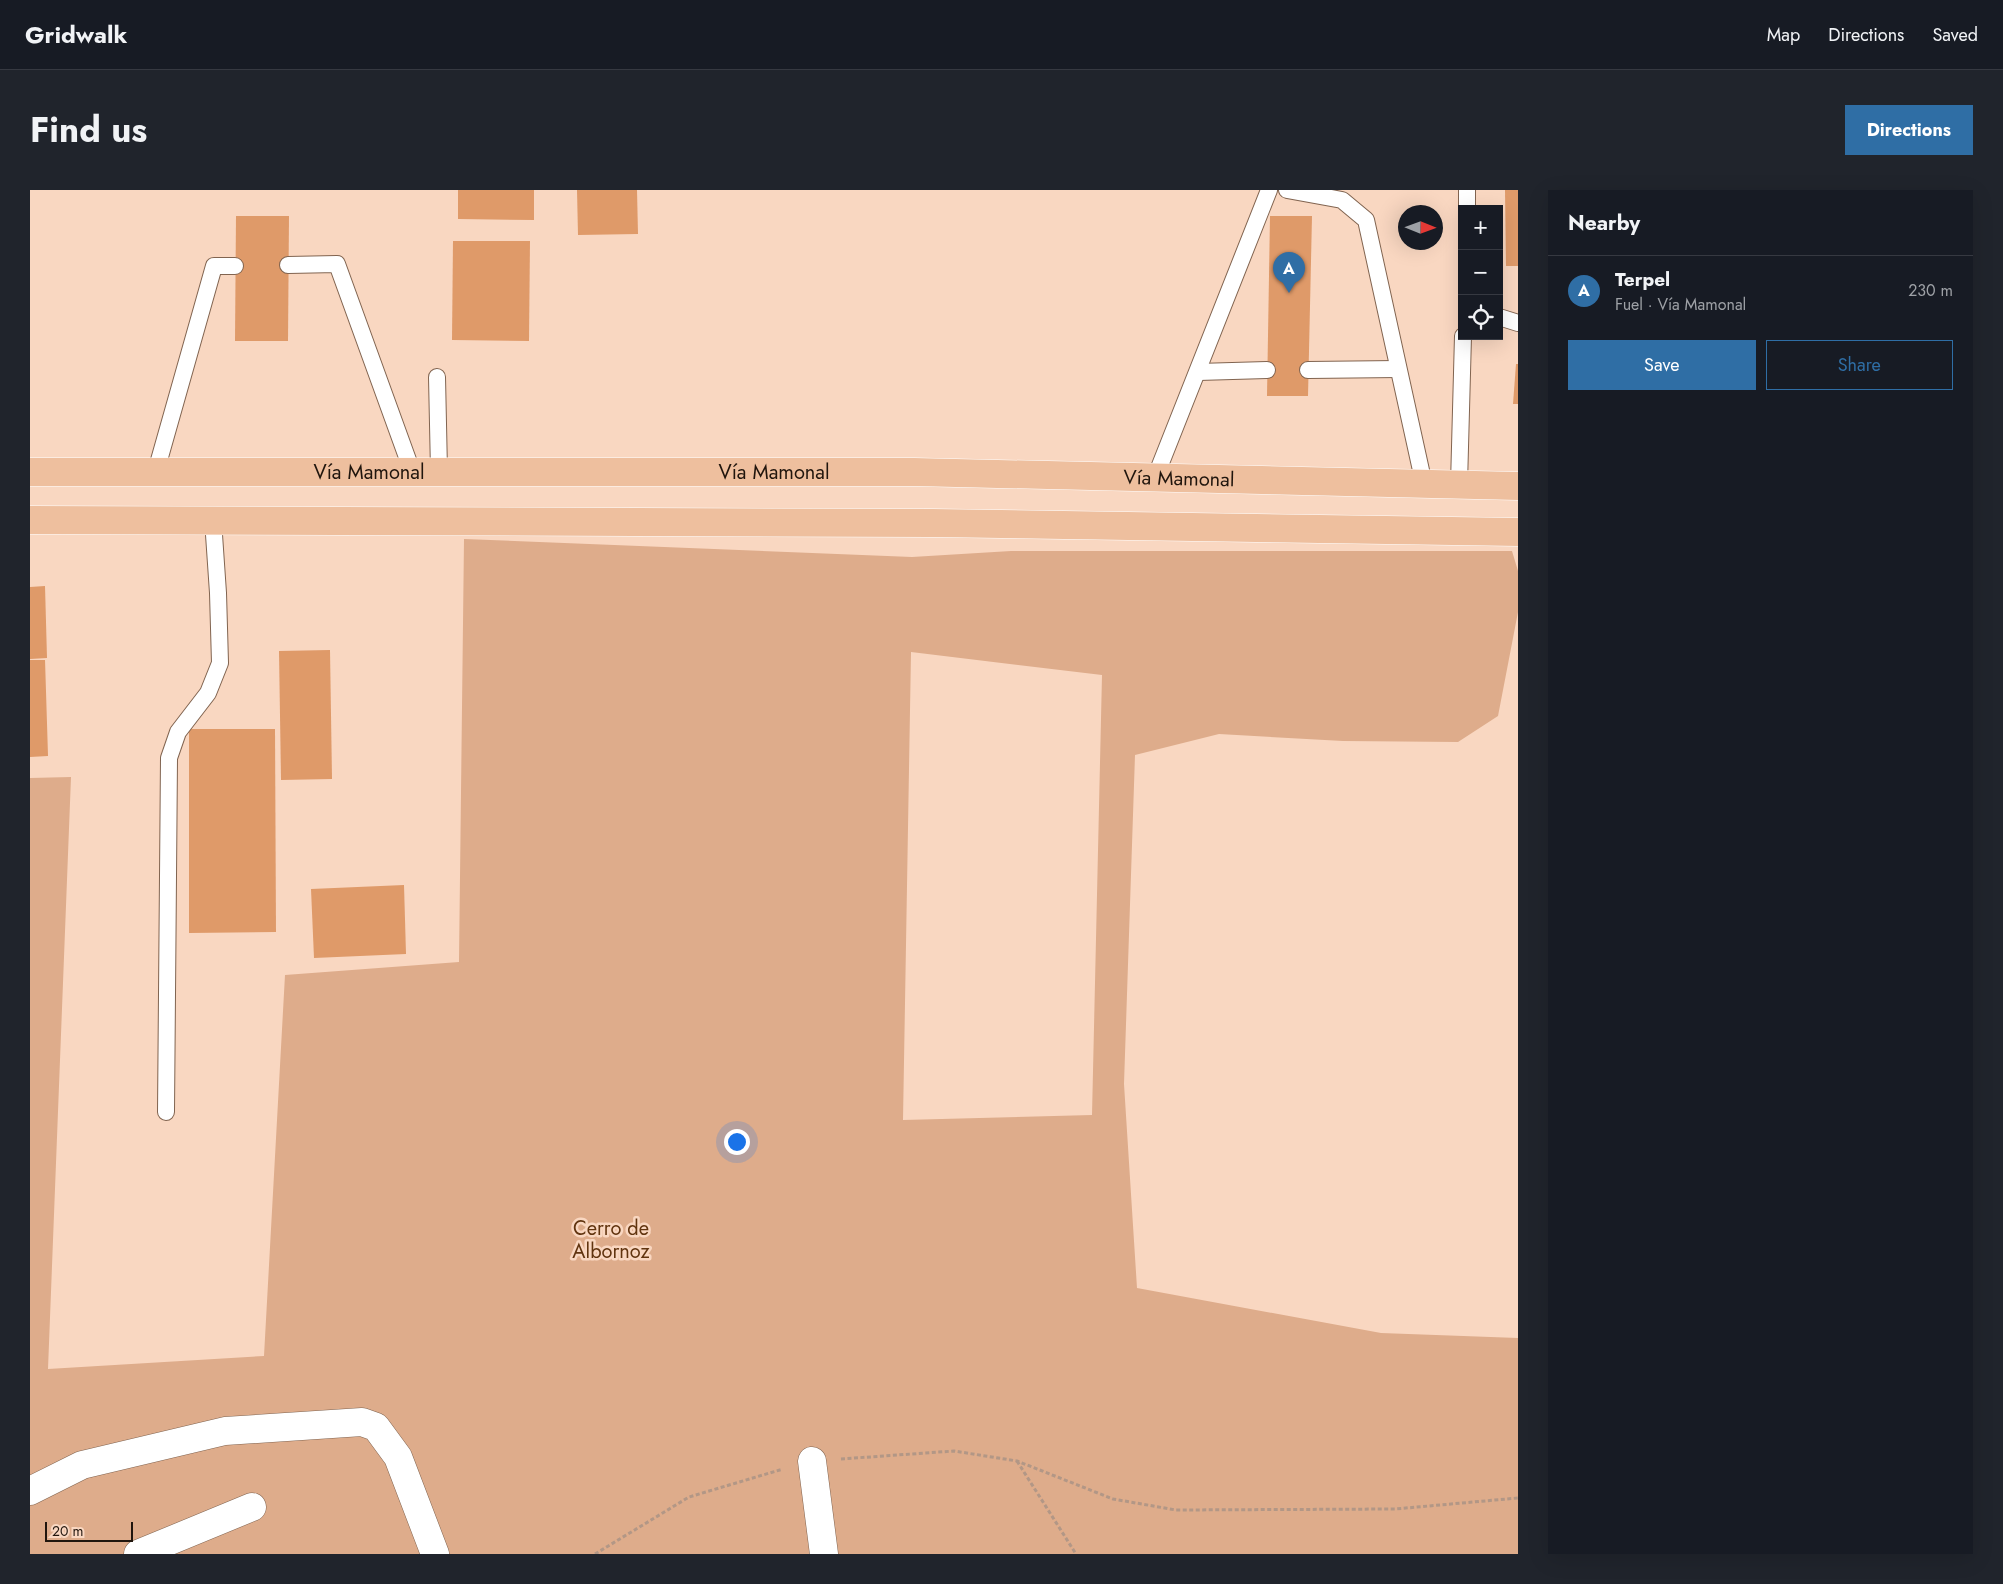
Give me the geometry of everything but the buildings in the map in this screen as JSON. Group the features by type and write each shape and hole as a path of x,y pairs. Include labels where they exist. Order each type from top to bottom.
{"main road":[{"name":"Vía Mamonal","path":"30,472 914,472 1518,486"},
{"path":"30,520 923,523 1518,532"}],"street":[{"path":"30,1491 82,1465 225,1431 362,1422 376,1427 398,1457 434,1554"},
{"path":"812,1461 824,1554"},
{"path":"138,1554 252,1507"}],"lane":[{"path":"1156,478 1269,190"},
{"path":"1287,190 1342,200 1366,220 1424,484"},
{"path":"1466,205 1467,190"},
{"path":"288,265 336,264 425,471"},
{"path":"156,471 214,266 235,266"},
{"path":"1503,318 1518,324"},
{"path":"1459,484 1463,340"},
{"path":"1308,370 1398,369"},
{"path":"1198,372 1267,370"},
{"path":"425,471 437,377"},
{"path":"166,1112 169,758 178,732 208,693 220,663 213,520"}],"path":[{"path":"595,1554 689,1497 812,1461 954,1451 1017,1461 1113,1499 1176,1510 1395,1509 1518,1498"},
{"path":"1017,1461 1076,1554"}],"green space":[{"name":"Cerro de Albornoz","path":"464,539 912,557 1011,551 1512,551 1518,571 1518,612 1498,716 1458,742 1343,741 1219,734 1135,755 1124,1084 1137,1288 1381,1333 1518,1338 1518,1554 30,1554 30,778 71,777 48,1369 264,1356 285,975 459,962","holes":["911,652 1102,675 1092,1115 903,1120"]}],"place":[{"name":"Terpel","path":"1289,293"}]}
